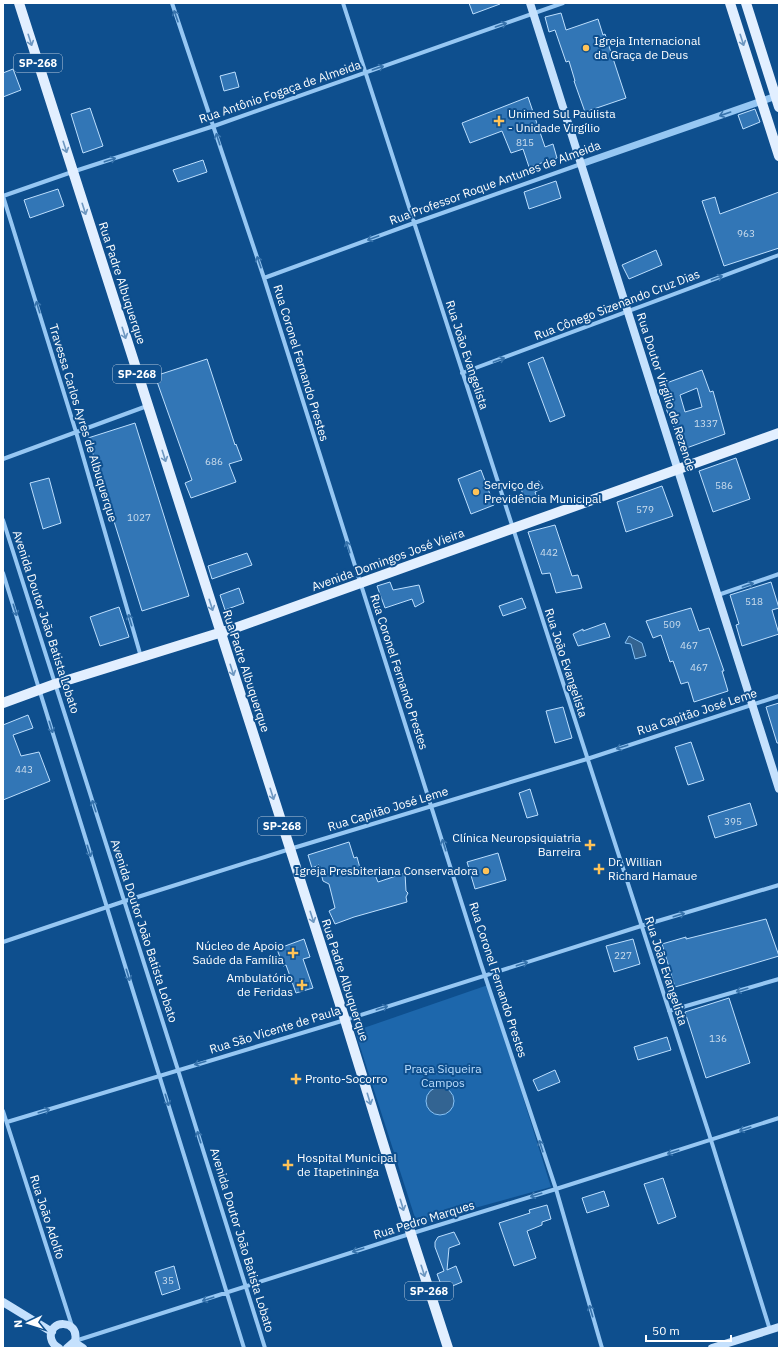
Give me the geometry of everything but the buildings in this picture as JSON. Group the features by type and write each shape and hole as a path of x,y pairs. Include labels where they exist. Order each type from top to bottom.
{"main road":[{"name":"Rua Padre Albuquerque","path":"19,3 345,1020 448,1348"},
{"name":"Rua Doutor Virgílio de Rezende","path":"530,3 779,789"},
{"path":"730,3 779,156"},
{"path":"746,3 777,95 779,107"},
{"name":"Avenida Domingos José Vieira","path":"3,703 55,684 220,633 779,434"},
{"path":"3,1302 52,1332"},
{"path":"59,1348 52,1342 52,1332 59,1324 67,1324 75,1333 72,1344 83,1348"},
{"path":"712,1348 779,1327"}],"street":[{"name":"Rua Coronel Fernando Prestes","path":"172,3 264,278 485,976 556,1189 602,1348"},
{"name":"Rua João Evangelista","path":"343,3 711,1140 770,1330"},
{"name":"Rua Antônio Fogaça de Almeida","path":"3,196 214,126 563,3"},
{"name":"Rua Professor Roque Antunes de Almeida","path":"264,278 414,223 777,95"},
{"name":"Travessa Carlos Ayres de Albuquerque","path":"3,196 76,432 141,657"},
{"name":"Rua Cônego Sizenando Cruz Dias","path":"462,373 779,255"},
{"path":"3,459 148,406"},
{"name":"Avenida Doutor João Batista Lobato","path":"3,520 125,901 265,1348"},
{"path":"3,573 244,1348"},
{"path":"718,596 779,574"},
{"name":"Rua Capitão José Leme","path":"3,942 125,901 290,849 587,759 779,696"},
{"name":"Rua São Vicente de Paula","path":"7,1122 345,1020 641,926 779,885"},
{"path":"669,1010 779,979"},
{"name":"Rua João Adolfo","path":"3,1111 72,1328"},
{"name":"Rua Pedro Marques","path":"72,1344 411,1234 779,1118"}],"green space":[{"name":"Praça Siqueira Campos","path":"488,985 551,1187 417,1224 355,1031"}],"shaded area":[{"path":"629,636 642,643 646,656 635,659 631,644 625,643"},
{"path":"440,1087 450,1091 454,1101 450,1111 440,1115 430,1111 426,1101 430,1091"}],"place":[{"name":"Igreja Internacional da Graça de Deus","path":"586,48"},
{"name":"Unimed Sul Paulista - Unidade Virgílio","path":"499,121"},
{"name":"Serviço de Previdência Municipal","path":"476,492"},
{"name":"Clínica Neuropsiquiatria Barreira","path":"590,845"},
{"name":"Dr. Willian Richard Hamaue","path":"599,869"},
{"name":"Igreja Presbiteriana Conservadora","path":"486,871"},
{"name":"Núcleo de Apoio Saúde da Família","path":"293,953"},
{"name":"Ambulatório de Feridas","path":"302,985"},
{"name":"Pronto-Socorro","path":"296,1079"},
{"name":"Hospital Municipal de Itapetininga","path":"288,1165"}]}
